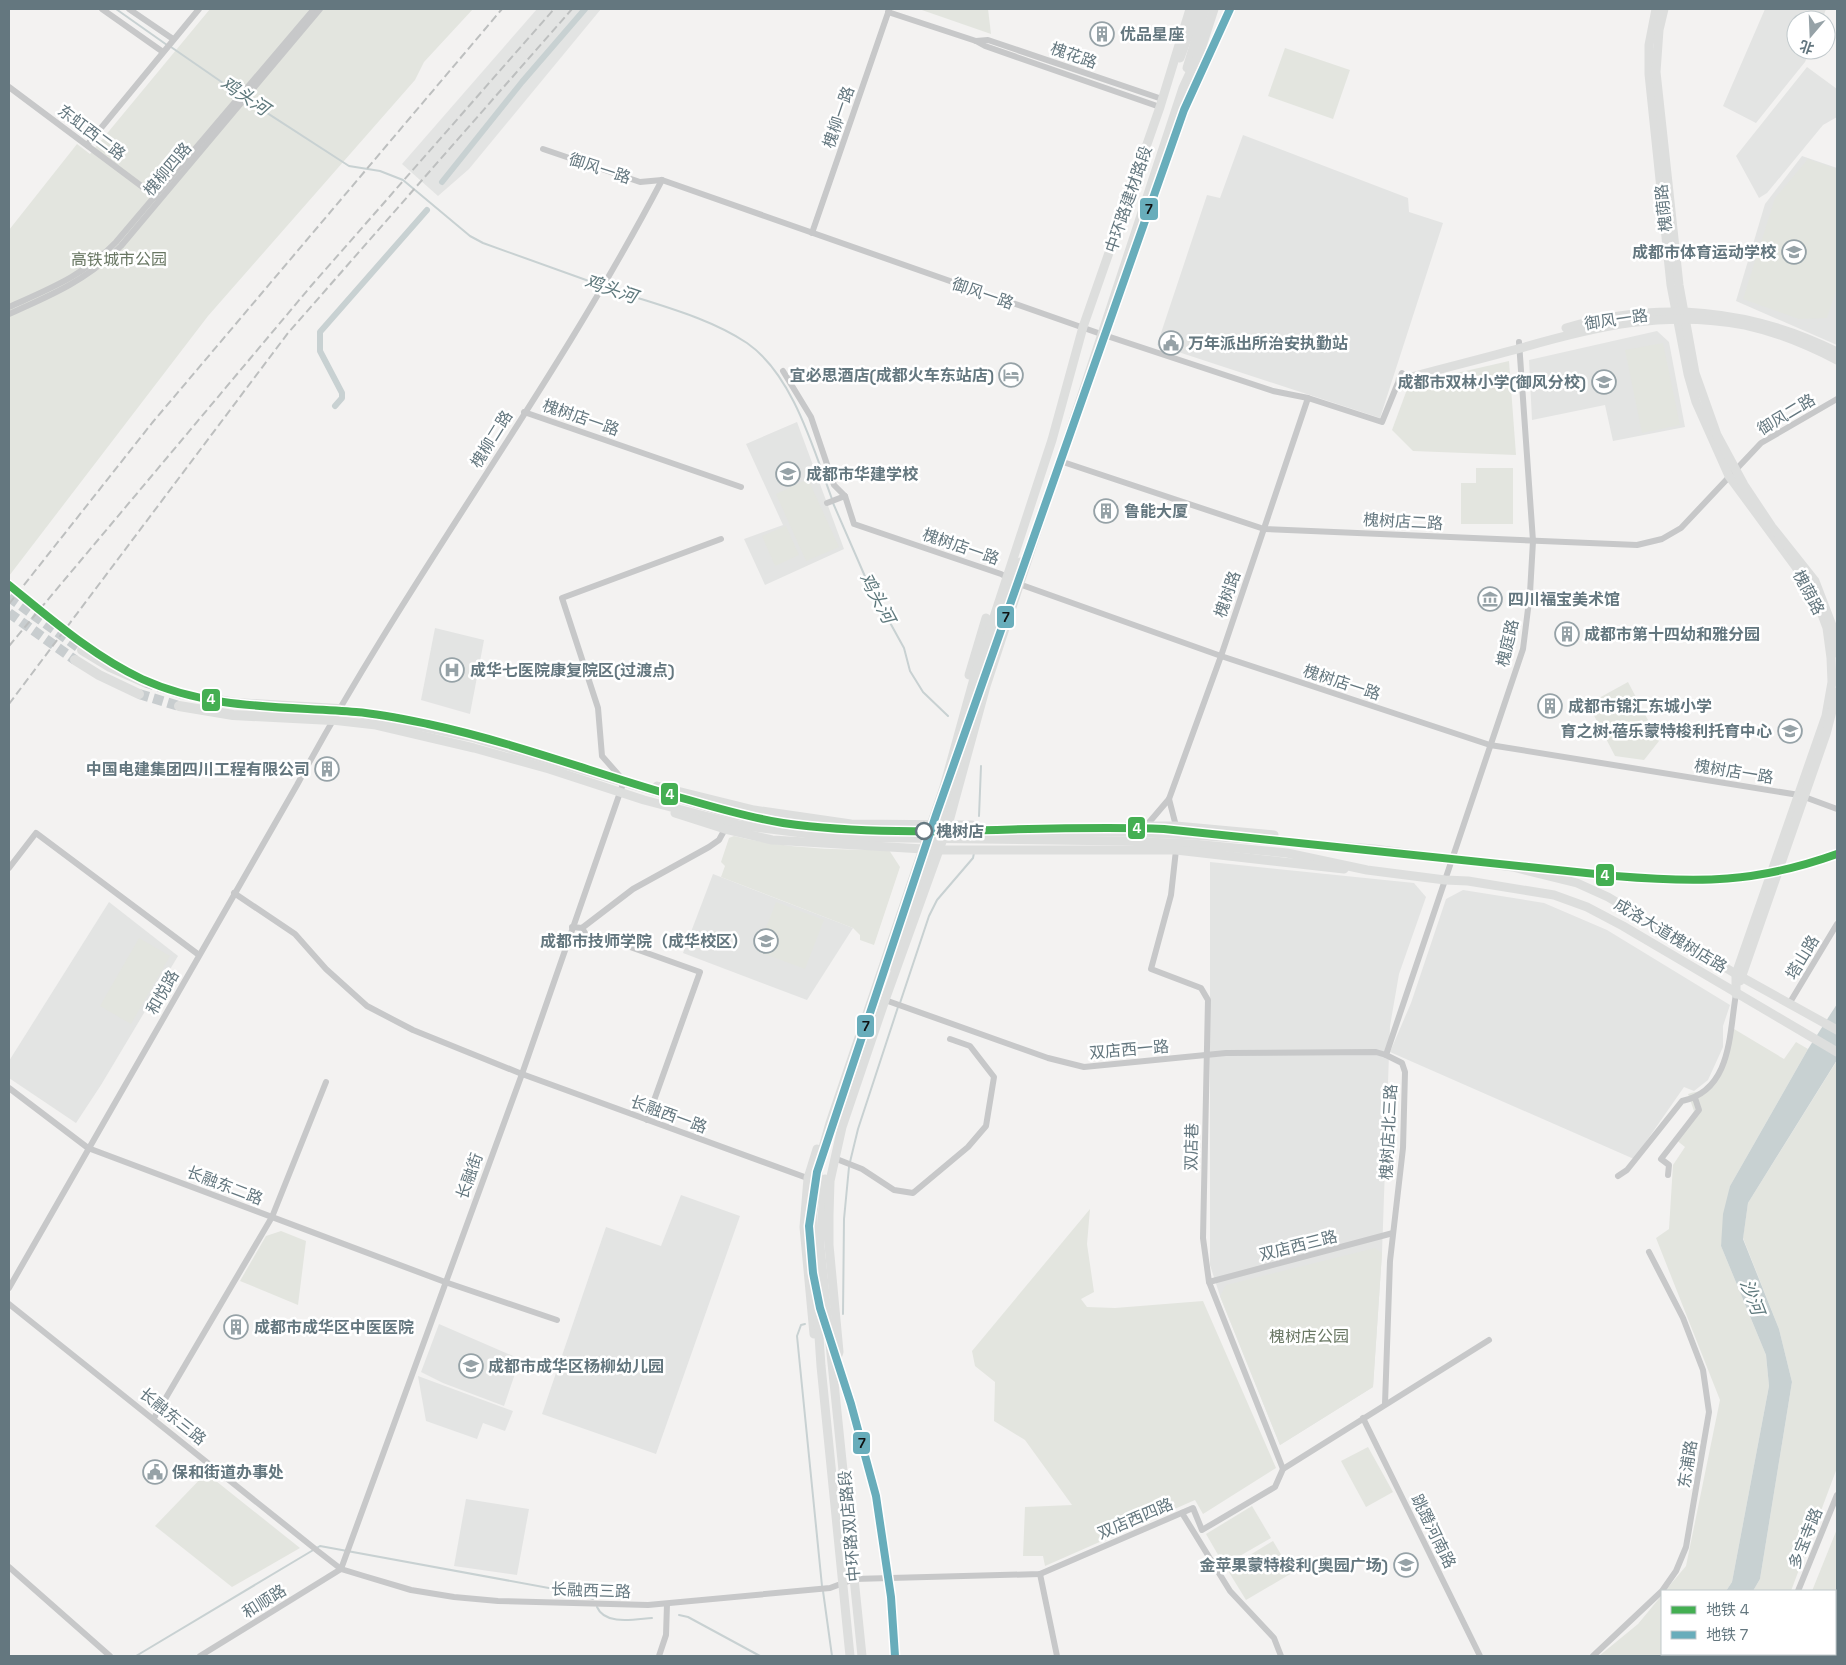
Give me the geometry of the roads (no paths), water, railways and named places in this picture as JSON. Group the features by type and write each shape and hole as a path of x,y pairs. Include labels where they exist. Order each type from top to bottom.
{"highway":[{"path":"82,650 144,682"},
{"path":"75,660 99,675 139,694"},
{"path":"182,694 235,703 338,709"},
{"path":"179,706 233,715 332,720"}],"main road":[{"name":"中环路建材路段","path":"1065,390 1083,327 1168,83 1190,9"},
{"path":"1168,83 1186,45 1198,9"},
{"path":"1183,88 1205,9"},
{"name":"中环路建材路段","path":"1083,392 1183,88 1201,49 1214,9"},
{"name":"槐荫路","path":"1656,9 1650,45 1649,74 1671,285 1703,401 1717,435 1737,468 1744,485 1772,527 1815,581 1834,628 1837,653"},
{"name":"槐荫路","path":"1664,9 1659,30 1656,72 1680,316 1696,402 1729,476 1807,582 1827,628 1831,658 1830,693 1826,716 1802,796"},
{"name":"御风一路","path":"1401,377 1520,345 1573,326 1609,318 1718,314 1778,327 1837,352"},
{"name":"御风一路","path":"1680,316 1769,331 1837,360"},
{"path":"834,1366 822,1311 813,1247 814,1213 820,1158 830,1123 944,787 975,676 1052,440 1065,390"},
{"path":"821,1366 813,1330 804,1227 808,1178 828,1112 918,848 928,825 960,715 977,647 1065,390"},
{"path":"821,1366 821,1211 827,1166 837,1125 951,789 988,657 1061,443 1083,392"},
{"path":"834,1366 839,1352 829,1244 830,1181 834,1158 842,1127 889,1002 940,850 986,686 1083,392"},
{"name":"槐荫路","path":"1736,994 1739,975 1802,796 1826,734 1837,692"},
{"name":"成洛大道槐树店路","path":"338,709 471,737 624,781 701,811 766,830 834,838 1193,844 1287,853 1367,870 1444,880 1468,881 1554,895 1578,904 1623,926 1837,1052"},
{"name":"成洛大道槐树店路","path":"332,720 376,725 474,748 549,769 644,800 757,820 825,829 1122,832 1374,849 1452,857 1530,870 1577,883 1637,914 1739,975 1837,1030"},
{"path":"624,781 653,785 754,810 851,824 1176,826 1335,841 1374,849"},
{"path":"644,800 693,820 725,830 772,840 940,850 1176,850 1333,869 1367,870"},
{"name":"中环路双店路段","path":"821,1366 850,1656"},
{"name":"中环路双店路段","path":"834,1366 862,1656"}],"street":[{"path":"102,9 164,51"},
{"path":"129,9 173,40"},
{"path":"87,145 199,9"},
{"name":"槐柳四路","path":"9,307 78,275 100,259 157,198 314,9"},
{"name":"槐柳四路","path":"245,93 320,9"},
{"name":"槐花路","path":"889,10 976,41 988,40 1161,103"},
{"name":"槐柳一路","path":"812,234 889,10"},
{"name":"东虹西二路","path":"9,87 157,198"},
{"name":"御风一路","path":"543,149 640,182 662,180 1101,334 1273,390 1308,398 1382,422 1401,377"},
{"name":"槐柳二路","path":"338,709 598,294 662,180"},
{"name":"槐柳四路","path":"9,314 81,280 104,263 121,246 157,198"},
{"name":"槐庭路","path":"1444,880 1523,649 1530,593 1533,541 1520,345"},
{"path":"783,371 811,417 834,485 845,496 827,503"},
{"name":"槐树路","path":"1169,799 1221,656 1308,398"},
{"name":"御风二路","path":"1729,476 1761,443 1837,399"},
{"name":"槐树店一路","path":"524,412 742,487"},
{"name":"槐树店二路","path":"1060,460 1264,529 1637,545 1662,539 1681,528 1713,496 1729,476"},
{"name":"槐树店一路","path":"845,496 854,524 1001,574 1019,584 1221,656 1490,745 1802,796 1837,809"},
{"path":"624,781 602,756 598,708 562,598 721,539"},
{"name":"和悦路","path":"9,1288 338,709"},
{"name":"长融街","path":"341,1568 347,1556 522,1074 624,781"},
{"path":"1169,799 1176,826"},
{"path":"1146,826 1169,799"},
{"path":"572,927 582,928 633,888 719,840 725,830"},
{"path":"9,868 36,833 199,955"},
{"name":"双店巷","path":"1176,850 1171,895 1150,969 1204,990 1208,1000 1203,1238 1209,1282 1283,1470"},
{"path":"1386,1054 1444,880"},
{"name":"长融西一路","path":"234,893 294,934 326,969 367,1006 413,1030 522,1074 647,1120 808,1178 830,1181"},
{"name":"塔山路","path":"1789,1004 1837,924"},
{"path":"582,928 588,938 605,938 700,972 647,1120"},
{"path":"1618,1176 1627,1170 1682,1101 1695,1098 1719,1076 1730,1046 1736,994"},
{"name":"双店西一路","path":"889,1002 1057,1061 1084,1067 1103,1067 1208,1054 1302,1051 1376,1052 1386,1054"},
{"path":"834,1158 850,1164 894,1190 913,1193 968,1147 986,1126 994,1077 970,1046 950,1039"},
{"name":"槐树店北三路","path":"1385,1404 1386,1334 1393,1233 1403,1148 1404,1072 1402,1063 1386,1054"},
{"path":"154,1418 272,1217 326,1082"},
{"name":"长融东二路","path":"9,1088 88,1148 445,1282 557,1320"},
{"path":"1668,1175 1669,1165 1661,1159 1698,1110 1695,1098"},
{"name":"双店西三路","path":"1209,1282 1393,1233"},
{"name":"东浦路","path":"1649,1252 1683,1318 1697,1353 1703,1370 1709,1412 1686,1547 1676,1570 1663,1590"},
{"name":"长融东三路","path":"9,1304 341,1568"},
{"name":"双店西四路","path":"842,1582 854,1579 1040,1574 1193,1508 1202,1530 1275,1487 1283,1470 1362,1418 1490,1340"},
{"name":"跳蹬河南路","path":"1362,1418 1480,1656"},
{"name":"多宝寺路","path":"1798,1590 1836,1504 1837,1495"},
{"path":"1182,1512 1230,1591 1274,1638 1281,1656"},
{"path":"9,1566 110,1656"},
{"name":"长融西三路","path":"341,1568 411,1590 454,1597 498,1601 667,1604 830,1588 842,1582"},
{"name":"和顺路","path":"200,1656 341,1568"},
{"path":"1040,1574 1057,1656"},
{"name":"东浦路","path":"1593,1656 1661,1593"},
{"path":"659,1656 666,1635 667,1604"}],"water":[{"name":"沙河","path":"1837,1004 1837,1060 1748,1203 1743,1239 1779,1329 1792,1382 1760,1579 1754,1590 1727,1590 1732,1582 1769,1386 1766,1355 1721,1246 1723,1214 1730,1186 1808,1049"}],"waterway":[{"name":"鸡头河","path":"116,9 167,45"},
{"path":"442,182 522,82 585,9"},
{"name":"鸡头河","path":"171,47 239,94"},
{"name":"鸡头河","path":"247,100 349,166 380,171 403,180 470,236 483,243 600,285"},
{"path":"335,406 342,398 342,393 320,351 320,332 427,210"},
{"name":"鸡头河","path":"605,287 696,317 731,333 747,343 763,357 777,374 800,414 832,499"},
{"name":"鸡头河","path":"833,503 867,581 904,648 910,671 923,692 948,716"},
{"path":"979,816 981,766"},
{"path":"900,1003 929,916 937,900 973,858 974,853"},
{"path":"850,1162 858,1129 898,1007"},
{"path":"843,1314 844,1219 849,1167"},
{"path":"805,1324 801,1325 797,1336 822,1586"},
{"path":"136,1656 320,1546 576,1593 593,1599"},
{"path":"823,1591 832,1656"},
{"path":"597,1607 601,1613 614,1619 652,1618"},
{"path":"679,1615 688,1617 760,1656"}],"tunnel":[{"path":"9,597 82,650"},
{"path":"9,613 75,660"},
{"path":"144,682 182,694"},
{"path":"139,694 179,706"}],"railway":[{"path":"9,604 152,423 502,9"},
{"path":"9,646 311,286 554,9"},
{"path":"9,704 288,333 572,9"}],"metro line":[{"name":"7","path":"895,1656 891,1597 876,1496 851,1404 820,1308 813,1273 809,1226 817,1172 936,815 1184,110 1230,9"},
{"name":"4","path":"9,585 89,648 124,670 168,689 194,696 247,705 365,713 428,724 527,750 712,807 783,823 878,831 1069,828 1164,829 1615,876 1674,880 1754,876 1808,864 1837,854"}],"place":[{"name":"优品星座","path":"1102,34"},
{"name":"成都市体育运动学校","path":"1794,252"},
{"name":"万年派出所治安执勤站","path":"1171,343"},
{"name":"宜必思酒店(成都火车东站店)","path":"1011,375"},
{"name":"成都市双林小学(御风分校)","path":"1604,382"},
{"name":"成都市华建学校","path":"788,474"},
{"name":"鲁能大厦","path":"1106,511"},
{"name":"四川福宝美术馆","path":"1490,599"},
{"name":"成都市第十四幼和雅分园","path":"1567,634"},
{"name":"成华七医院康复院区(过渡点)","path":"452,670"},
{"name":"成都市锦汇东城小学","path":"1550,706"},
{"name":"育之树·蓓乐蒙特梭利托育中心","path":"1790,731"},
{"name":"中国电建集团四川工程有限公司","path":"327,769"},
{"name":"槐树店","path":"924,831"},
{"name":"成都市技师学院（成华校区）","path":"766,941"},
{"name":"成都市成华区中医医院","path":"236,1327"},
{"name":"成都市成华区杨柳幼儿园","path":"471,1366"},
{"name":"保和街道办事处","path":"155,1472"},
{"name":"金苹果蒙特梭利(奥园广场)","path":"1406,1565"}],"park label":[{"name":"高铁城市公园","path":"119,259"},
{"name":"槐树店公园","path":"1309,1336"}]}
